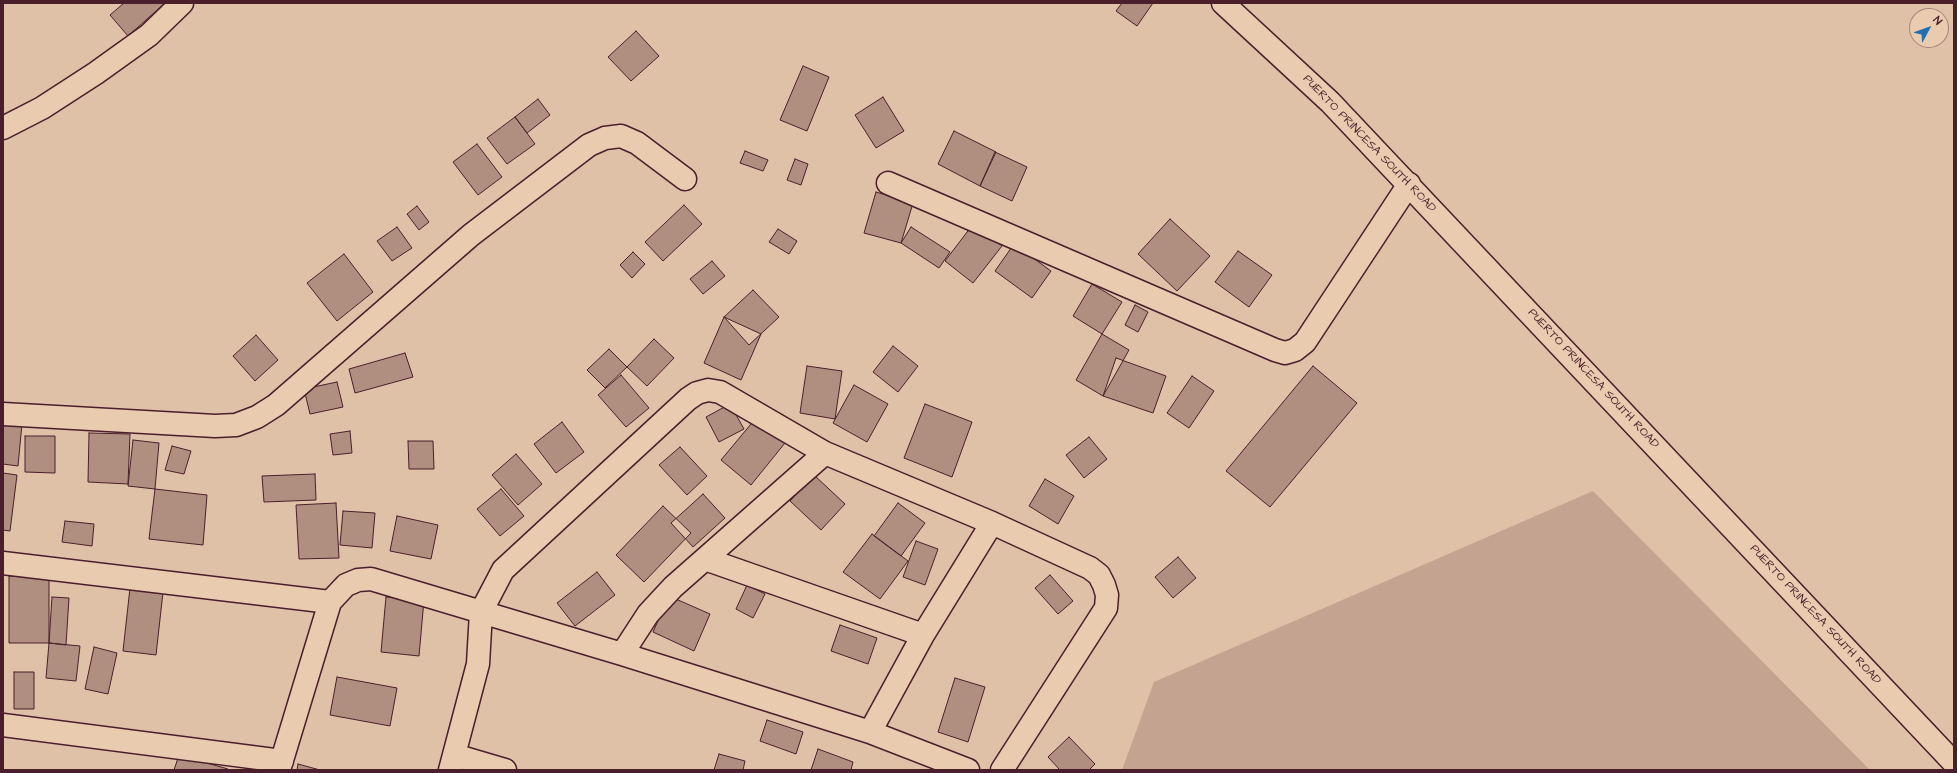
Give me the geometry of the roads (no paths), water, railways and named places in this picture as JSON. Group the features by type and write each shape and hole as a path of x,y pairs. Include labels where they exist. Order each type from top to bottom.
{"street":[{"path":"3,128 42,108 96,73 149,35 182,3"},
{"name":"PUERTO PRINCESA SOUTH ROAD","path":"1223,3 1330,102 1409,184 1954,763"},
{"path":"3,414 215,426 236,425 257,417 276,405 471,236 590,145 606,138 621,136 637,143 685,179"},
{"path":"888,183 1285,353 1295,350 1305,342 1409,184"},
{"path":"505,770 452,763 478,664 481,612 490,591 503,570 519,553 688,399 697,392 708,390 720,392 825,453 992,523 1090,568 1099,576 1104,585 1107,596 1106,608 1002,770"},
{"path":"622,654 659,600 825,453"},
{"path":"870,732 924,635 992,523"},
{"path":"705,559 924,635"},
{"path":"3,563 330,602"},
{"path":"3,725 281,765 330,602 346,585 358,580 370,579 622,654 870,732 968,770"}]}
